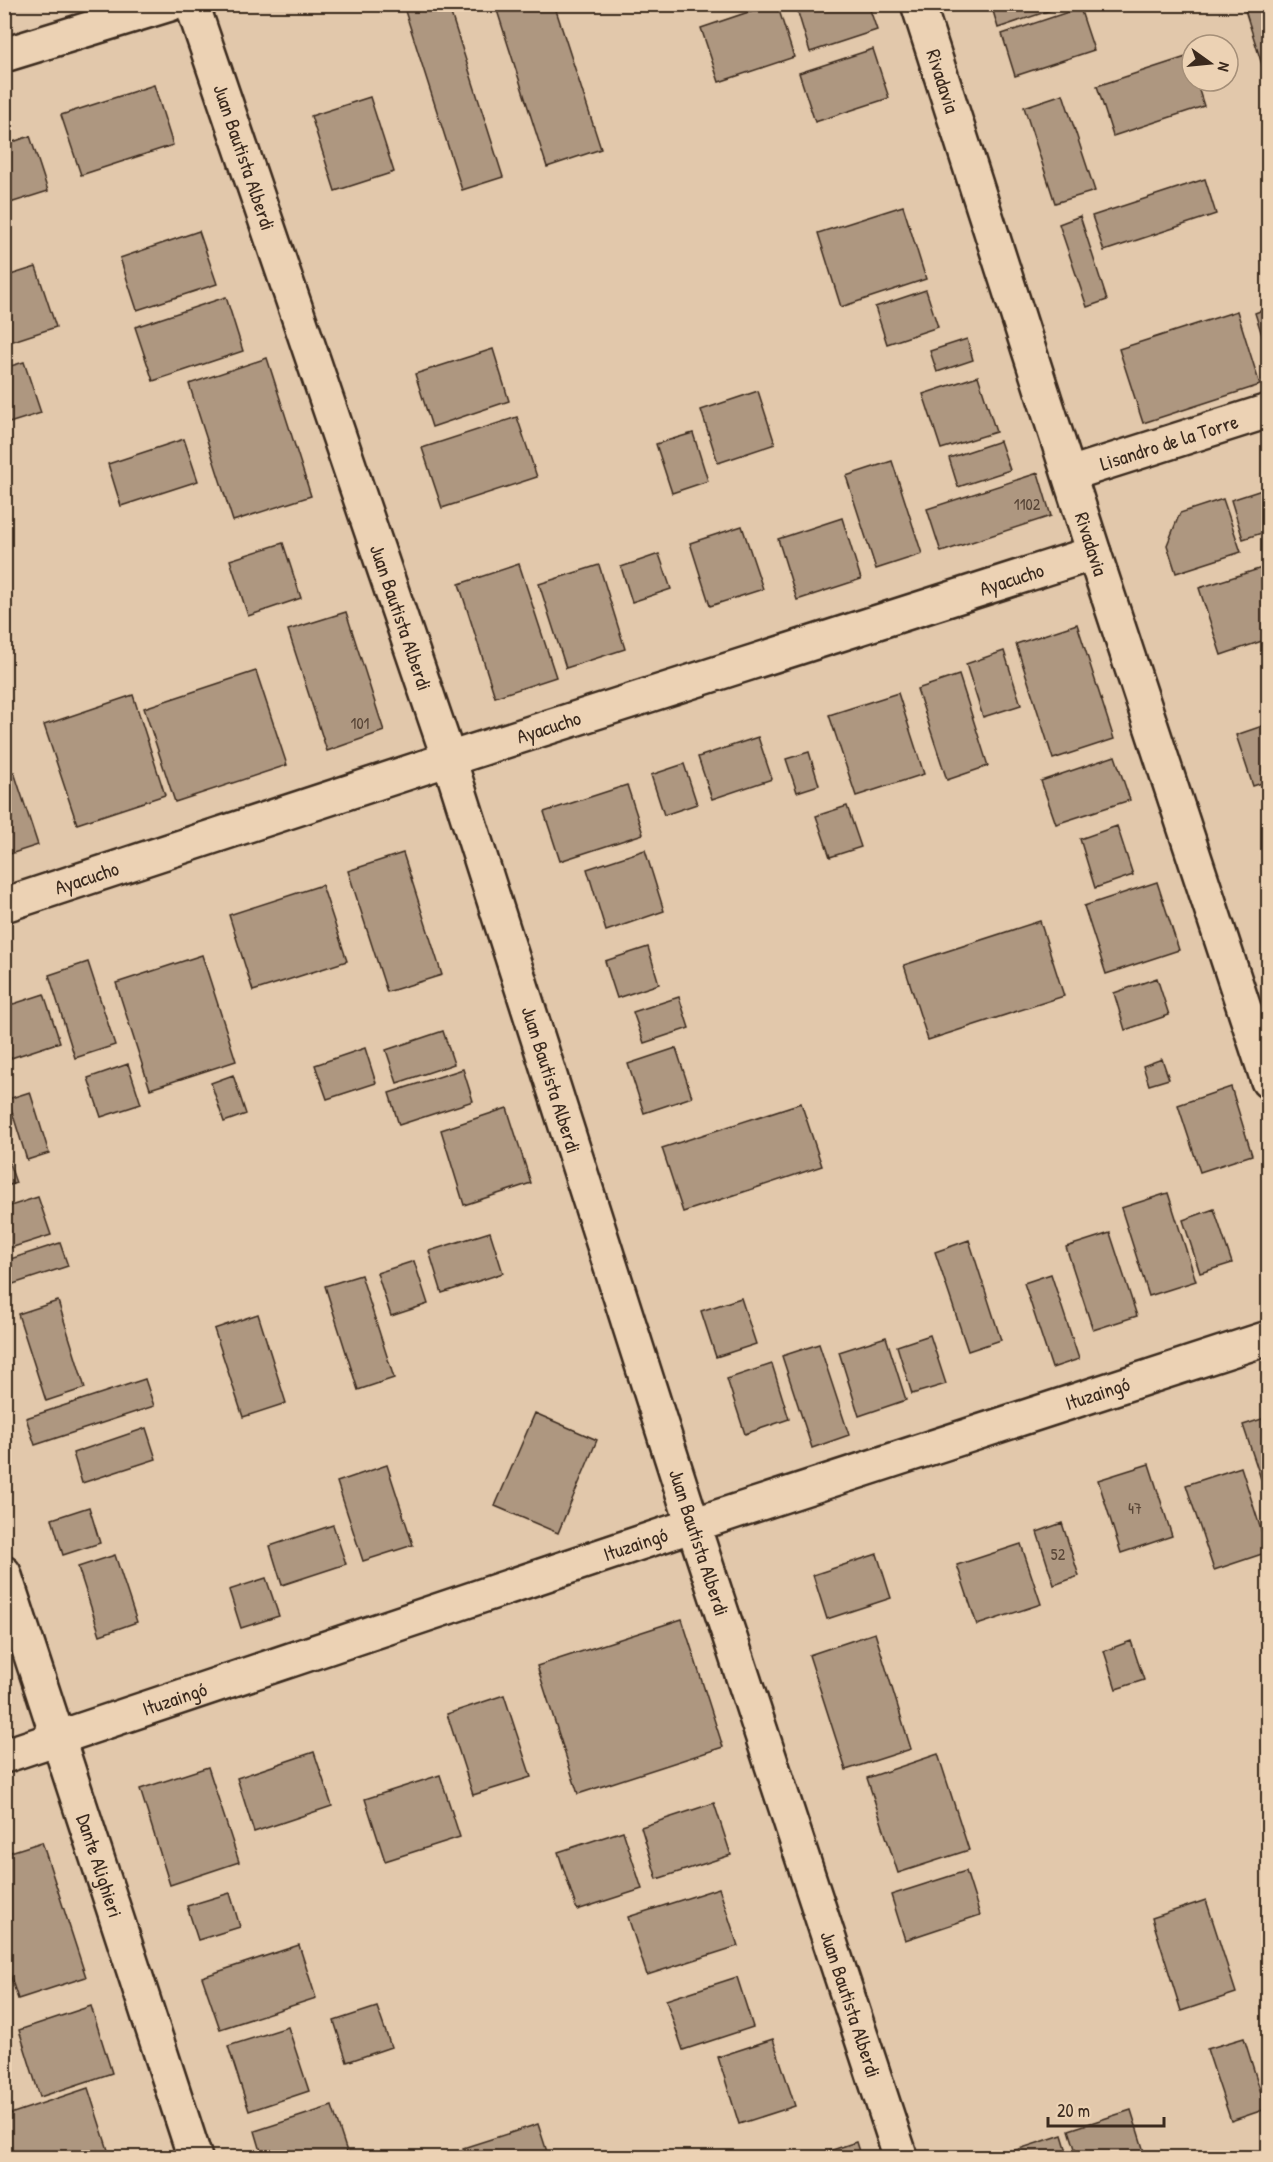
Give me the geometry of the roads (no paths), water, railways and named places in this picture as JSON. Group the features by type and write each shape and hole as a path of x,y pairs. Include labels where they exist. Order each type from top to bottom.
{"street":[{"path":"4,55 170,4"},
{"name":"Juan Bautista Alberdi","path":"192,4 449,759 693,1525 901,2157"},
{"name":"Rivadavia","path":"918,4 1094,553 1269,1081"},
{"name":"Lisandro de la Torre","path":"1070,474 1269,411"},
{"name":"Ayacucho","path":"4,905 449,759 1094,553"},
{"name":"Ituzaingó","path":"4,1756 693,1525 1269,1338"},
{"name":"Dante Alighieri","path":"4,1573 195,2157"}]}
